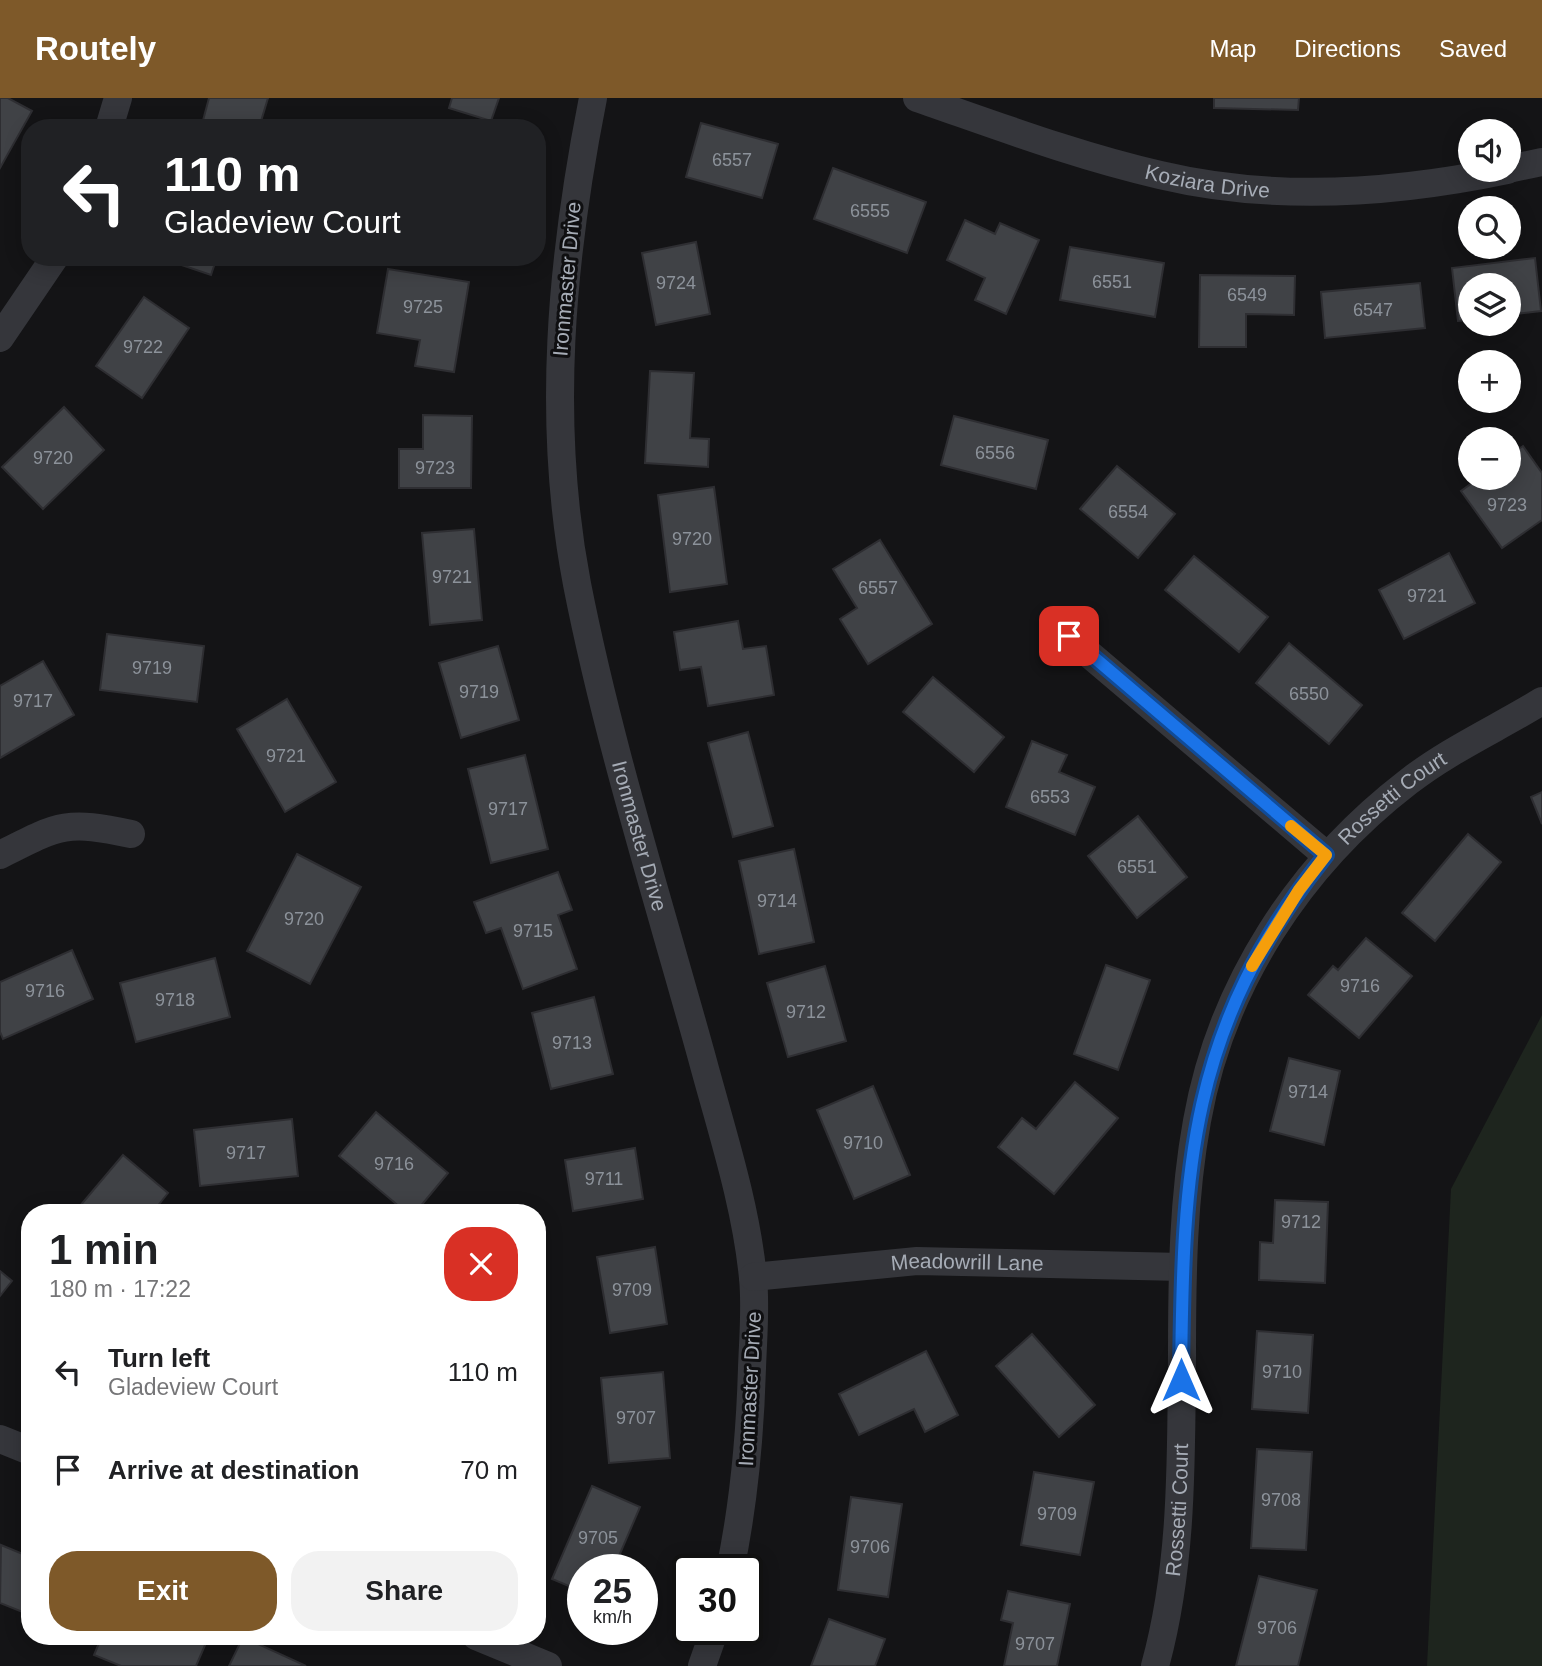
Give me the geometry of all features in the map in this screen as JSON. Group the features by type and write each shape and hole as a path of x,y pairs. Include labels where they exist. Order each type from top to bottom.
{"street":[{"path":"112,119 118,98"},
{"name":"Ironmaster Drive","path":"593,98 576,183 560,326 559,416 565,500 577,583 598,676 715,1107 746,1232 753,1277 750,1438 733,1554"},
{"name":"Koziara Drive","path":"918,98 1080,154 1161,176 1233,188 1300,192 1378,191 1458,178"},
{"name":"Koziara Drive","path":"1521,167 1542,162"},
{"path":"0,338 49,266"},
{"path":"1069,636 1326,855"},
{"name":"Rossetti Court","path":"1155,1666 1174,1576 1180,1508 1182,1267 1187,1189 1197,1119 1214,1054 1234,1000 1259,950 1326,855 1409,780 1542,701"},
{"path":"0,855 51,829 84,824 131,834"},
{"name":"Meadowrill Lane","path":"753,1277 917,1261 1182,1267"},
{"path":"0,1439 21,1447"},
{"path":"498,1645 548,1666"},
{"path":"702,1666 709,1645"}],"shaded area":[{"path":"1542,1015 1542,1666 1427,1666 1451,1189"}],"building":[{"path":"0,98 8,98 32,111 28,119 21,119 21,131 0,168"},
{"path":"209,98 268,98 262,119 203,119"},
{"path":"452,98 499,98 492,119 449,108"},
{"path":"1214,98 1299,98 1298,110 1214,108"},
{"path":"701,123 778,144 762,198 686,177"},
{"path":"833,168 926,202 907,253 814,219"},
{"path":"965,220 995,234 1000,223 1039,240 1006,314 975,300 985,278 947,260"},
{"path":"696,242 710,314 656,325 642,253"},
{"path":"1070,247 1164,263 1155,317 1060,300"},
{"path":"1535,258 1541,311 1521,313 1521,273 1458,273 1458,321 1452,268"},
{"path":"184,266 214,266 211,275"},
{"path":"388,269 469,282 454,372 415,366 420,340 377,333"},
{"path":"1200,275 1295,276 1294,315 1246,314 1246,347 1199,347"},
{"path":"1420,283 1425,328 1325,338 1321,292"},
{"path":"144,297 189,328 142,398 96,366"},
{"path":"650,371 694,373 690,438 709,439 708,467 645,463"},
{"path":"64,407 104,450 43,509 2,467"},
{"path":"423,415 472,416 471,488 399,488 399,449 423,449"},
{"path":"954,416 1048,440 1036,489 941,465"},
{"path":"1523,446 1542,473 1542,520 1502,548 1461,491 1521,490"},
{"path":"1117,466 1175,514 1138,558 1080,509"},
{"path":"714,487 727,584 670,592 658,495"},
{"path":"474,529 482,620 430,625 422,533"},
{"path":"880,540 932,624 868,664 840,619 857,608 833,569"},
{"path":"1449,553 1475,603 1404,639 1379,590"},
{"path":"1194,556 1268,617 1239,652 1165,590"},
{"path":"738,621 743,649 766,646 774,695 708,706 701,667 680,670 674,632"},
{"path":"107,634 204,646 197,702 100,690"},
{"path":"1289,643 1362,705 1329,744 1256,683"},
{"path":"498,646 519,720 461,738 439,663"},
{"path":"43,661 74,715 0,758 0,686"},
{"path":"933,677 1004,737 974,772 903,712"},
{"path":"287,699 336,782 285,812 237,729"},
{"path":"748,732 773,826 733,837 708,743"},
{"path":"1032,741 1067,755 1059,772 1095,787 1075,835 1006,807"},
{"path":"525,755 548,849 491,863 468,769"},
{"path":"1542,792 1542,824 1531,797"},
{"path":"1138,816 1187,877 1137,918 1088,856"},
{"path":"1468,834 1501,862 1435,941 1402,913"},
{"path":"794,849 814,942 759,954 739,861"},
{"path":"297,854 361,887 310,984 247,951"},
{"path":"558,872 572,910 558,915 577,969 523,989 501,928 486,933 474,902"},
{"path":"1366,938 1412,976 1359,1038 1308,995 1333,966 1338,970"},
{"path":"72,950 93,999 3,1039 0,1032 0,982"},
{"path":"215,958 230,1017 136,1042 120,983"},
{"path":"1106,965 1150,980 1118,1070 1074,1054"},
{"path":"825,966 846,1041 788,1057 767,983"},
{"path":"594,997 613,1074 551,1089 532,1013"},
{"path":"1289,1058 1340,1071 1324,1145 1270,1131"},
{"path":"1075,1082 1118,1118 1054,1194 998,1147 1022,1118 1036,1129"},
{"path":"873,1086 910,1175 854,1199 817,1110"},
{"path":"376,1112 448,1173 422,1204 396,1204 339,1156"},
{"path":"292,1119 298,1176 200,1186 194,1130"},
{"path":"635,1148 643,1199 573,1211 565,1160"},
{"path":"123,1155 168,1193 159,1204 82,1204"},
{"path":"1275,1200 1328,1202 1325,1283 1259,1280 1260,1242 1273,1243"},
{"path":"655,1247 667,1324 610,1333 597,1257"},
{"path":"0,1271 12,1281 0,1296"},
{"path":"1257,1331 1313,1335 1308,1413 1252,1409"},
{"path":"1032,1334 1095,1405 1059,1437 996,1366"},
{"path":"926,1351 958,1415 925,1432 914,1409 859,1435 839,1394"},
{"path":"663,1372 670,1458 609,1463 601,1378"},
{"path":"1257,1449 1312,1452 1306,1550 1251,1548"},
{"path":"1034,1472 1094,1482 1080,1555 1021,1545"},
{"path":"592,1486 640,1507 620,1554 567,1554 567,1585 552,1579"},
{"path":"851,1497 902,1504 888,1597 838,1590"},
{"path":"1,1545 21,1553 21,1611 0,1603"},
{"path":"1259,1576 1317,1590 1298,1666 1236,1666"},
{"path":"1008,1591 1070,1604 1057,1666 1004,1666 1013,1623 1001,1620"},
{"path":"829,1619 885,1639 875,1666 811,1666"},
{"path":"98,1645 205,1645 196,1666 121,1666 94,1655"},
{"path":"239,1645 260,1645 306,1666 229,1666"}],"slow traffic":[{"path":"1252,966 1259,950 1326,855 1291,826"}],"route":[{"path":"1069,636 1326,855 1259,950 1234,1000 1214,1054 1197,1119 1187,1189 1182,1267 1181,1380"}]}
